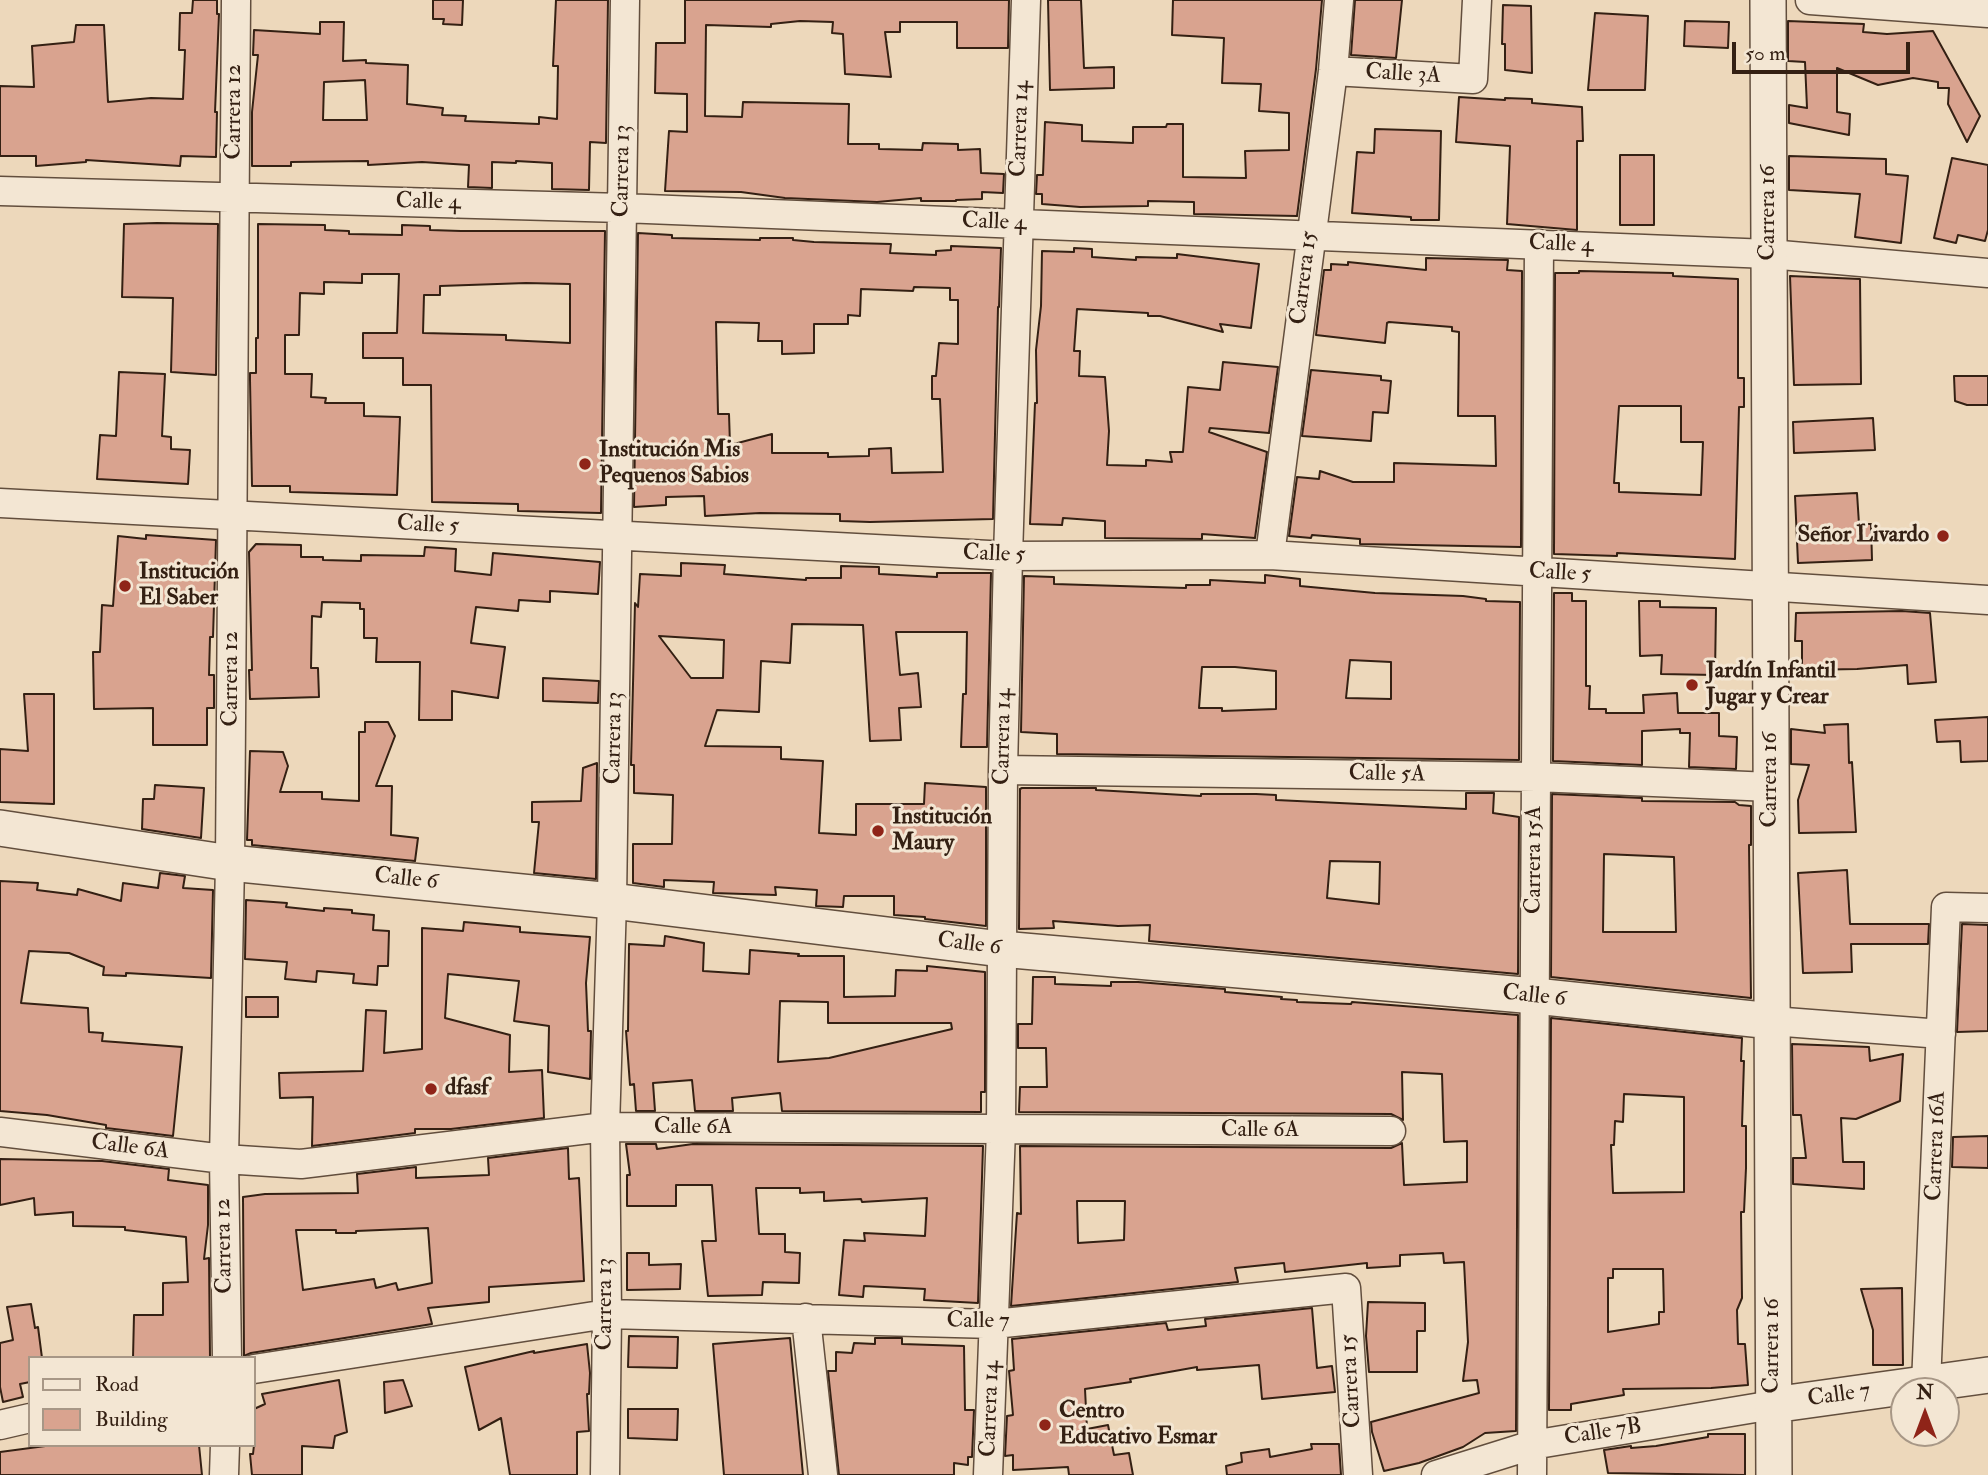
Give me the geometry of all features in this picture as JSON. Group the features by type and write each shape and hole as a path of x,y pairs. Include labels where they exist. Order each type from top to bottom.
{"street":[{"name":"Carrera 12","path":"227,1356 224,1159 230,863 236,0"},
{"name":"Carrera 13","path":"605,1475 605,1127 612,901 625,0"},
{"name":"Carrera 14","path":"988,1475 1001,1130 1003,770 1026,0"},
{"name":"Carrera 15","path":"1270,555 1333,71 1339,0"},
{"name":"Calle 3A","path":"1333,71 1473,79 1477,0"},
{"name":"Carrera 16","path":"1768,0 1774,1475"},
{"path":"1810,0 1988,13"},
{"name":"Calle 4","path":"0,191 622,208 1539,244 1769,254 1988,273"},
{"name":"Carrera 15A","path":"1532,1475 1539,244"},
{"name":"Calle 5","path":"0,503 1008,556 1270,555 1988,600"},
{"name":"Calle 5A","path":"1003,770 1536,777 1771,787"},
{"name":"Calle 6","path":"0,828 230,863 612,901 1001,949 1535,996 1772,1021 1941,1034"},
{"name":"Carrera 16A","path":"1926,1377 1946,908 1988,908"},
{"name":"Calle 6A","path":"0,1132 224,1159 301,1164 605,1127 1391,1131"},
{"name":"Carrera 15","path":"1346,1288 1358,1475"},
{"name":"Calle 7","path":"256,1369 607,1314 995,1324 1346,1288"},
{"path":"806,1318 823,1475"},
{"name":"Calle 7","path":"1960,1379 1988,1375"},
{"name":"Calle 7","path":"1773,1405 1890,1389"},
{"name":"Calle 7B","path":"1436,1475 1532,1445 1773,1405"},
{"path":"0,1425 28,1418"},
{"path":"224,1475 225,1447"}],"building":[{"path":"193,0 217,0 216,157 181,156 180,166 86,160 36,166 36,156 0,156 0,86 34,87 32,46 74,42 76,25 104,25 108,102 151,98 183,99 185,50 179,50 180,13 192,13"},
{"path":"433,0 463,0 462,25 443,24 444,19 433,19"},
{"path":"556,0 608,0 606,143 590,142 589,190 552,189 552,163 492,162 492,188 468,187 469,165 422,162 368,165 368,161 291,162 291,166 252,166 252,112 258,55 253,55 254,30 320,34 320,22 344,22 343,61 366,60 366,63 408,65 407,104 443,108 442,115 466,116 465,121 539,124 539,117 557,119 558,66 553,66","holes":["365,80 367,120 323,120 324,82"]},
{"path":"685,0 1009,0 1008,48 957,48 957,22 900,22 900,32 885,32 891,77 845,74 843,34 832,33 833,22 800,21 771,24 771,27 706,25 705,116 742,117 743,102 849,104 848,144 879,144 879,149 922,150 923,143 958,144 958,150 980,149 981,173 1004,174 1003,193 982,192 982,199 956,201 921,201 921,198 877,202 785,198 741,192 665,191 669,131 687,132 687,94 655,93 656,43 685,43"},
{"path":"1048,0 1081,0 1084,68 1114,67 1114,88 1050,90"},
{"path":"1173,0 1322,0 1297,216 1194,214 1194,202 1148,201 1148,206 1080,207 1042,204 1042,194 1036,194 1037,175 1043,175 1045,122 1082,125 1082,141 1133,143 1133,127 1183,124 1183,177 1246,178 1245,151 1289,150 1289,113 1259,111 1261,84 1222,83 1224,38 1172,35"},
{"path":"1355,0 1402,0 1396,58 1351,55"},
{"path":"1503,5 1531,6 1532,73 1505,70 1505,44 1502,44"},
{"path":"1595,13 1648,16 1645,90 1588,90"},
{"path":"1685,21 1729,22 1728,48 1684,46"},
{"path":"1788,21 1864,24 1863,32 1887,34 1933,31 1980,116 1967,142 1948,104 1949,88 1938,88 1938,82 1913,78 1878,85 1837,68 1837,112 1850,114 1849,135 1789,123 1789,105 1807,108 1805,62 1788,61"},
{"path":"1459,97 1532,99 1532,103 1582,107 1583,141 1577,141 1577,230 1507,224 1510,146 1456,142"},
{"path":"1375,129 1441,131 1439,220 1411,220 1411,217 1352,213 1357,152 1374,153"},
{"path":"1620,155 1654,155 1654,225 1620,225"},
{"path":"1789,156 1886,159 1886,174 1908,176 1901,243 1855,237 1860,194 1789,190"},
{"path":"1952,158 1988,165 1988,230 1985,241 1958,235 1956,243 1934,238"},
{"path":"124,224 218,224 216,375 171,372 173,298 122,297"},
{"path":"258,224 325,225 325,230 349,231 349,234 402,235 402,225 430,226 430,230 461,231 605,231 601,513 518,511 518,504 432,502 431,385 403,385 403,358 363,358 363,333 397,333 399,274 362,274 362,283 324,282 324,294 300,293 299,335 285,335 285,374 312,374 311,397 326,398 325,403 364,403 364,416 400,417 397,495 290,492 290,486 252,486 250,373 256,373","holes":["570,284 570,343 506,340 506,335 423,333 424,295 440,295 440,286"]},
{"path":"638,233 672,235 672,238 793,238 814,242 891,244 890,253 936,255 936,251 951,250 951,246 1001,248 993,519 870,522 840,521 840,514 760,513 705,516 704,496 666,497 666,505 634,507","holes":["914,287 950,288 950,300 958,300 958,344 939,343 936,376 932,376 932,399 940,399 943,472 892,473 891,448 869,449 869,456 828,457 828,453 772,453 772,434 730,445 729,414 718,414 716,322 759,323 758,341 782,341 782,354 814,353 814,324 848,324 848,315 860,316 861,289 913,291"]},
{"path":"1074,248 1092,249 1092,257 1136,260 1136,257 1177,258 1177,254 1259,264 1251,328 1220,324 1223,332 1160,316 1148,316 1148,313 1077,309 1074,351 1080,351 1079,376 1105,377 1109,431 1107,465 1146,466 1146,460 1172,462 1170,452 1183,452 1188,387 1220,390 1223,362 1278,367 1269,433 1210,428 1209,432 1267,452 1255,538 1202,534 1202,539 1105,538 1105,521 1063,518 1062,525 1030,524 1042,251 1074,252"},
{"path":"1426,258 1508,260 1507,270 1522,271 1521,547 1360,544 1360,539 1289,536 1297,477 1319,479 1320,471 1353,482 1394,482 1394,463 1496,466 1495,416 1458,416 1459,332 1452,331 1452,327 1389,322 1385,343 1316,335 1324,270 1331,270 1331,264 1348,265 1348,262 1426,270"},
{"path":"1555,273 1673,273 1673,276 1738,279 1738,378 1744,378 1744,407 1739,407 1735,559 1617,553 1617,556 1554,554","holes":["1619,406 1681,406 1681,442 1703,442 1701,495 1619,492 1619,483 1614,483"]},
{"path":"1790,276 1860,279 1861,384 1794,385"},
{"path":"1311,370 1381,376 1381,380 1391,381 1388,413 1373,412 1371,441 1302,436"},
{"path":"119,372 165,374 162,436 171,437 171,449 190,450 188,484 97,479 100,435 116,436"},
{"path":"1954,376 1988,376 1988,405 1967,405 1955,401"},
{"path":"1873,418 1875,450 1794,453 1793,422"},
{"path":"1857,493 1859,524 1871,524 1872,560 1798,563 1795,496"},
{"path":"146,535 216,540 209,675 214,675 214,708 207,708 207,745 153,745 153,708 94,709 93,652 100,652 102,605 113,606 118,536 146,539"},
{"path":"256,544 301,545 301,557 361,561 361,555 424,556 425,547 456,549 455,571 491,575 493,553 600,562 598,594 550,591 550,602 519,600 518,611 476,607 471,643 505,647 498,698 452,691 452,720 419,720 420,662 376,662 377,638 364,638 364,609 360,609 360,603 322,602 321,617 312,616 311,668 318,668 319,697 250,699 249,670 252,670 249,552"},
{"path":"681,563 725,565 724,574 806,580 841,578 841,566 879,567 879,574 937,577 937,573 991,573 987,747 961,747 963,694 966,694 967,632 896,632 900,675 918,673 921,707 899,708 901,740 870,741 863,625 792,624 790,663 761,661 759,712 717,710 705,746 781,747 781,759 823,761 819,833 856,835 856,804 924,804 925,783 986,787 986,926 894,915 894,896 844,896 843,907 816,906 817,890 775,887 776,895 713,893 714,882 664,880 664,887 633,883 633,844 672,844 673,795 634,793 634,765 631,765 635,603 638,607 640,574 681,576","holes":["659,636 724,640 723,678 691,678"]},
{"path":"1265,575 1300,579 1300,586 1520,602 1519,760 1057,754 1057,734 1021,732 1024,576 1054,577 1054,584 1186,588 1186,585 1210,585 1210,580 1265,583","holes":["1350,660 1391,662 1391,699 1346,698","1202,667 1276,671 1276,709 1222,711 1222,708 1199,708"]},
{"path":"1554,593 1572,593 1572,601 1586,601 1586,686 1590,686 1589,709 1606,709 1606,713 1644,713 1643,695 1677,693 1678,713 1719,713 1719,736 1737,737 1736,769 1689,767 1690,733 1680,733 1680,729 1642,731 1642,765 1553,761"},
{"path":"1639,601 1660,601 1660,607 1716,608 1715,675 1661,674 1662,655 1640,656"},
{"path":"1796,613 1930,613 1936,682 1908,684 1907,665 1802,670 1802,641 1795,641"},
{"path":"543,678 599,681 598,703 543,701"},
{"path":"24,694 54,694 54,804 0,802 0,749 28,751"},
{"path":"1988,717 1988,761 1961,762 1960,741 1937,742 1935,720"},
{"path":"365,722 388,722 395,736 376,786 392,786 391,835 418,838 415,861 252,845 252,840 247,840 250,751 283,752 288,766 280,792 322,792 322,799 359,801 359,732 365,732"},
{"path":"1848,724 1856,832 1799,833 1798,800 1809,765 1791,764 1791,729 1825,733 1824,725"},
{"path":"597,763 596,879 534,873 539,822 532,822 532,802 581,801 583,768"},
{"path":"155,785 204,788 201,838 142,829 143,799 154,799"},
{"path":"1096,788 1201,796 1256,794 1276,795 1276,800 1466,809 1466,793 1494,793 1493,813 1519,817 1518,974 1149,941 1150,925 1118,926 1053,921 1054,928 1019,929 1020,789","holes":["1330,861 1380,862 1379,904 1327,898"]},
{"path":"1552,794 1642,798 1642,801 1735,802 1751,806 1751,998 1551,977","holes":["1604,854 1674,857 1676,932 1603,932"]},
{"path":"1847,870 1850,924 1929,924 1928,944 1851,944 1852,972 1803,973 1798,873"},
{"path":"160,873 185,876 183,888 213,890 211,978 126,973 126,976 103,975 104,967 69,953 29,951 21,1003 88,1008 89,1032 103,1033 102,1041 182,1047 173,1136 106,1128 106,1125 47,1115 0,1111 0,881 38,883 37,890 77,895 78,889 121,901 123,883 158,888"},
{"path":"246,900 287,903 286,907 324,911 324,908 352,910 352,913 374,915 373,930 389,931 388,966 378,966 377,985 353,983 354,974 317,971 316,982 285,979 287,962 245,959"},
{"path":"464,922 520,927 520,932 590,937 586,983 588,1031 591,1031 590,1079 548,1072 549,1026 514,1021 519,981 448,974 445,1018 510,1035 509,1072 542,1070 544,1118 451,1129 415,1129 415,1133 312,1146 313,1097 280,1098 279,1073 363,1071 366,1010 386,1011 384,1053 422,1049 422,928 463,931"},
{"path":"1962,924 1988,925 1988,1031 1957,1032"},
{"path":"665,936 704,943 703,971 749,974 750,950 799,954 798,956 844,956 844,997 895,996 896,970 927,971 927,966 985,972 985,1092 981,1092 981,1112 782,1111 780,1093 732,1098 733,1111 695,1111 692,1080 653,1083 655,1111 636,1111 634,1084 630,1085 626,1031 629,944 664,946","holes":["780,1001 828,1002 828,1023 951,1023 952,1029 829,1058 778,1062"]},
{"path":"1033,977 1055,977 1055,984 1111,986 1111,982 1138,982 1225,989 1225,992 1282,997 1281,999 1297,1002 1352,1002 1518,1015 1516,1431 1485,1433 1463,1447 1419,1463 1384,1471 1371,1422 1479,1393 1477,1380 1463,1381 1468,1342 1464,1262 1444,1263 1443,1253 1400,1255 1400,1266 1367,1268 1367,1263 1285,1272 1284,1263 1235,1268 1238,1282 1011,1306 1017,1213 1021,1214 1020,1146 1391,1148 1402,1143 1404,1185 1467,1182 1467,1141 1444,1142 1442,1074 1402,1072 1403,1120 1391,1114 1019,1112 1020,1087 1047,1087 1046,1048 1018,1048 1018,1024 1032,1024","holes":["1077,1201 1125,1201 1124,1240 1078,1243"]},
{"path":"246,997 278,997 278,1017 246,1017"},
{"path":"1551,1018 1742,1038 1742,1126 1746,1126 1746,1168 1744,1212 1741,1212 1742,1298 1737,1310 1738,1344 1745,1344 1748,1385 1623,1389 1624,1395 1571,1404 1571,1410 1549,1410","holes":["1624,1094 1684,1097 1684,1192 1613,1193 1611,1145 1614,1145 1615,1121 1623,1122","1613,1269 1663,1269 1664,1312 1659,1312 1659,1324 1608,1332 1608,1278 1613,1278"]},
{"path":"1792,1044 1869,1047 1870,1061 1903,1054 1900,1101 1856,1119 1841,1118 1843,1162 1864,1162 1864,1189 1793,1184 1793,1158 1806,1158 1801,1115 1793,1115"},
{"path":"1988,1136 1988,1168 1952,1167 1953,1137"},
{"path":"626,1144 656,1144 657,1149 693,1144 983,1146 978,1303 924,1300 925,1289 864,1286 863,1297 839,1295 844,1240 865,1241 864,1233 925,1236 927,1198 862,1202 861,1199 824,1201 824,1192 800,1193 800,1188 756,1188 759,1234 785,1234 785,1252 800,1253 799,1283 763,1282 762,1295 708,1296 702,1241 716,1241 712,1185 676,1185 676,1206 627,1206 627,1175 630,1175"},
{"path":"568,1148 569,1179 579,1178 584,1281 489,1287 489,1302 428,1308 432,1324 244,1356 243,1197 265,1194 358,1193 357,1174 416,1167 416,1178 489,1175 488,1158","holes":["428,1228 432,1283 398,1290 396,1283 376,1288 374,1279 303,1290 296,1230 356,1233"]},
{"path":"0,1159 102,1161 169,1169 168,1180 208,1185 208,1225 204,1259 209,1258 210,1356 133,1356 134,1315 163,1315 163,1283 188,1282 186,1237 125,1230 125,1227 73,1226 73,1212 35,1215 34,1198 0,1205"},
{"path":"627,1253 649,1253 649,1265 681,1264 680,1289 627,1290"},
{"path":"1902,1288 1903,1365 1873,1365 1873,1330 1861,1289"},
{"path":"1368,1302 1425,1303 1425,1331 1417,1331 1417,1372 1369,1372 1366,1336"},
{"path":"31,1304 35,1328 38,1327 42,1356 28,1356 28,1382 20,1384 23,1397 3,1402 0,1387 0,1343 13,1340 7,1307"},
{"path":"1312,1308 1317,1368 1332,1366 1335,1392 1262,1399 1259,1365 1197,1370 1197,1367 1130,1379 1131,1382 1085,1389 1087,1429 1108,1425 1114,1455 1129,1453 1133,1475 1069,1475 1068,1467 1013,1470 1013,1455 1005,1456 1007,1416 1013,1415 1009,1371 1014,1370 1012,1339 1166,1323 1168,1330 1206,1326 1205,1319"},
{"path":"629,1336 678,1337 677,1368 628,1367"},
{"path":"790,1338 803,1475 724,1475 713,1344"},
{"path":"875,1338 902,1338 902,1344 964,1346 965,1410 974,1410 972,1457 968,1457 968,1465 954,1463 954,1475 839,1475 828,1371 836,1371 836,1352 852,1353 854,1343 875,1344"},
{"path":"587,1344 590,1373 587,1394 589,1431 577,1432 577,1475 510,1475 501,1418 479,1430 465,1367 534,1351"},
{"path":"339,1380 347,1432 335,1436 333,1448 302,1446 302,1475 252,1475 250,1454 253,1454 256,1447 256,1408 265,1404 262,1394"},
{"path":"403,1380 412,1406 385,1413 384,1382"},
{"path":"628,1409 678,1409 677,1440 628,1438"},
{"path":"1708,1434 1745,1434 1745,1475 1608,1473 1604,1450 1656,1446 1708,1437"},
{"path":"1311,1444 1339,1444 1341,1475 1227,1475 1226,1466 1242,1462 1241,1453 1269,1449 1270,1457 1312,1449"},
{"path":"38,1447 199,1447 202,1475 0,1475 0,1452"}],"place":[{"name":"Institución Mis Pequenos Sabios","path":"585,464"},
{"name":"Señor Livardo","path":"1943,536"},
{"name":"Institución El Saber","path":"125,586"},
{"name":"Jardín Infantil Jugar y Crear","path":"1692,685"},
{"name":"Institución Maury","path":"878,831"},
{"name":"dfasf","path":"431,1089"},
{"name":"Centro Educativo Esmar","path":"1045,1425"}]}
